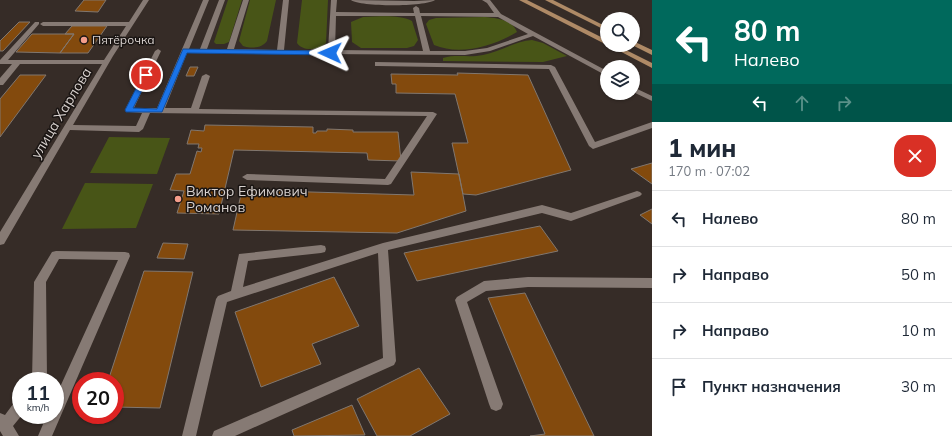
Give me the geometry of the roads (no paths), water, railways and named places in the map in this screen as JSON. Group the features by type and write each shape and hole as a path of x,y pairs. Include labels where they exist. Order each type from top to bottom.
{"main road":[{"path":"522,0 600,39"},
{"path":"548,0 600,26"},
{"path":"640,47 652,53"},
{"path":"625,52 652,66"}],"street":[{"name":"улица Харлова","path":"0,241 130,24 146,0"},
{"path":"160,111 206,0"},
{"path":"203,51 222,0"},
{"path":"230,51 246,0"},
{"path":"280,52 286,0"},
{"path":"330,53 334,0"},
{"path":"354,0 360,2 432,0"},
{"path":"485,0 489,2 499,15 600,70"},
{"path":"414,1 427,53"},
{"path":"334,14 499,15"},
{"path":"1,62 40,23 130,24"},
{"path":"185,51 479,53 533,34"},
{"path":"158,51 129,110 433,114 388,182 248,177"},
{"path":"1,62 107,62"},
{"path":"0,83 18,62"},
{"path":"378,64 551,66 593,146 652,125"},
{"path":"194,111 206,76"},
{"path":"640,93 652,99"},
{"path":"68,128 139,129 147,111"},
{"path":"189,436 222,299 383,247 542,209 571,217 637,194"},
{"path":"219,436 390,361 383,247"},
{"path":"236,294 243,257 321,249"},
{"path":"40,372 40,282 56,255 125,256 64,394"},
{"path":"496,404 461,300 484,286 521,283 652,283"},
{"path":"5,427 12,417"},
{"path":"45,436 50,424"}],"place":[{"name":"Пятёрочка","path":"84,40"},
{"name":"Виктор Ефимович Романов","path":"178,199"}]}
